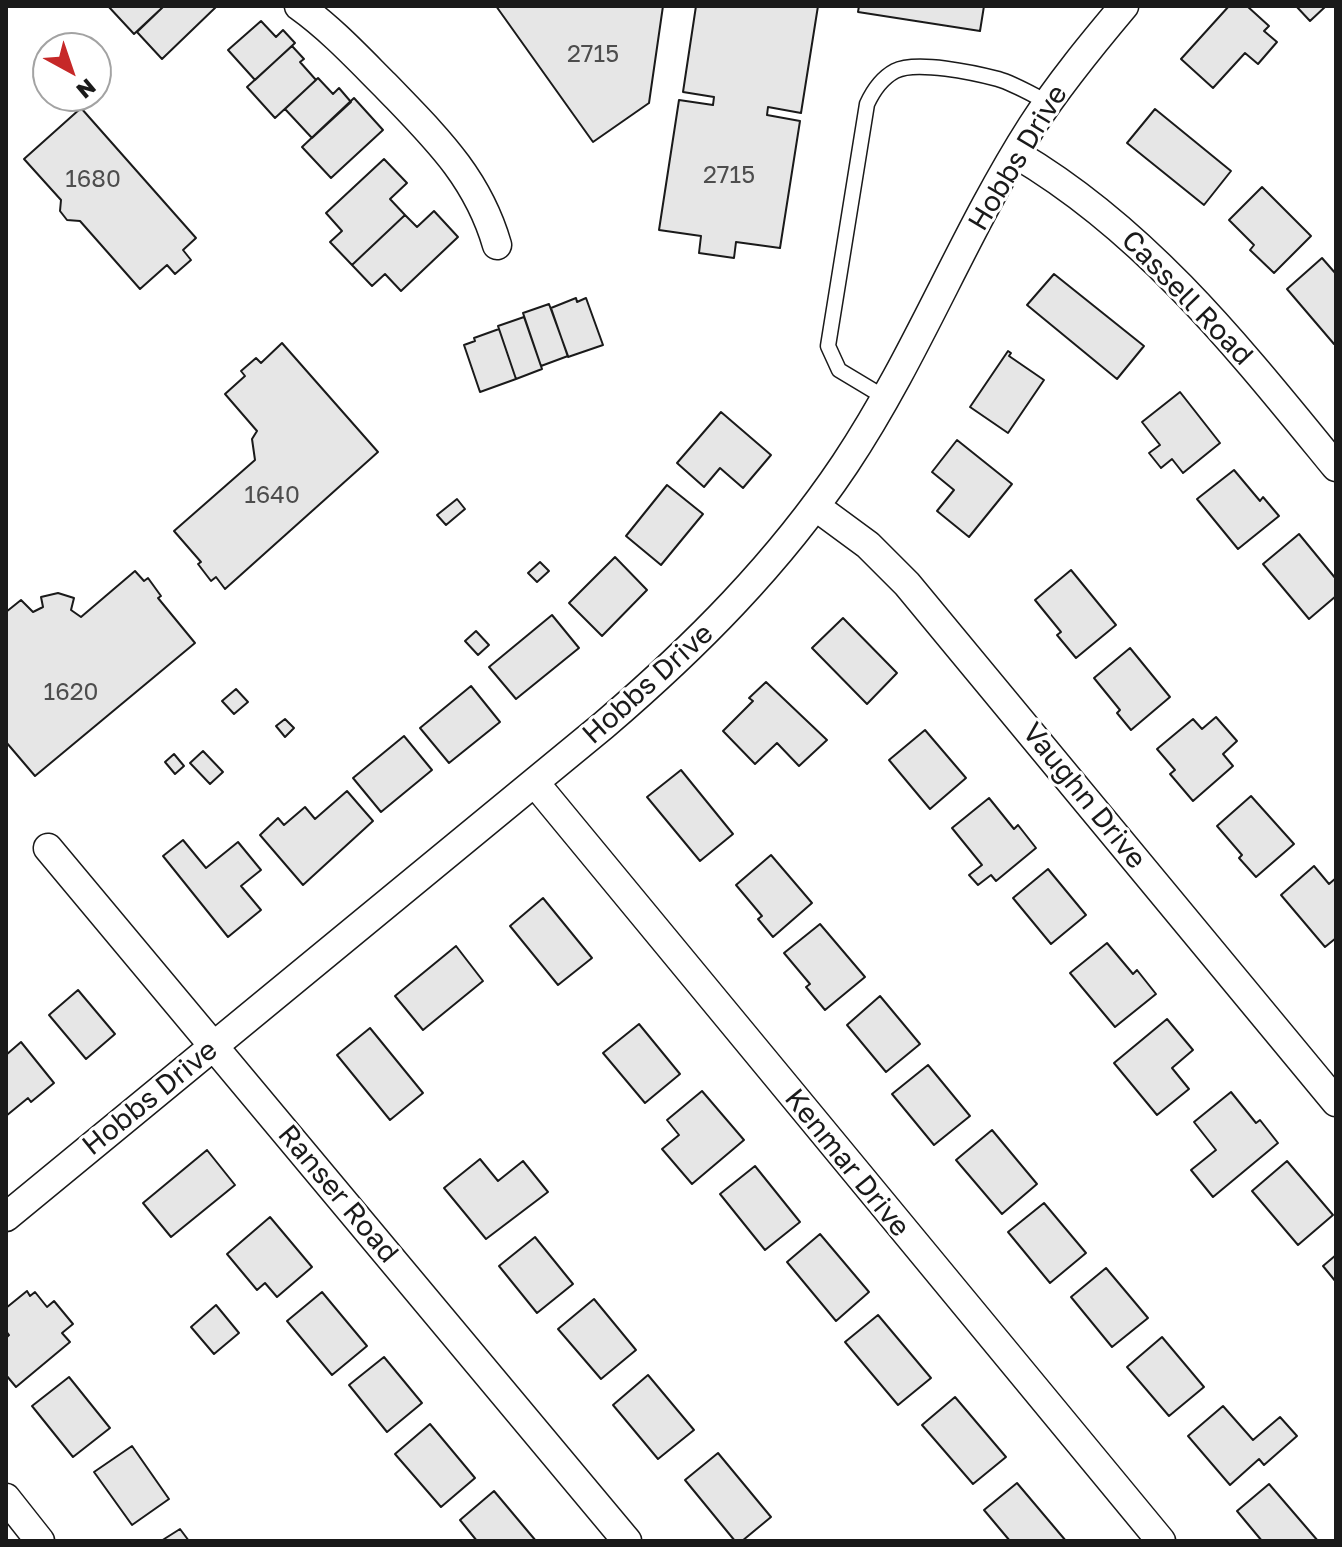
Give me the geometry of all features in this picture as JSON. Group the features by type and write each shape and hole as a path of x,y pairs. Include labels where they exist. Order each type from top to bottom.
{"street":[{"path":"299,6 328,27 455,159 488,215 497,245"},
{"name":"Hobbs Drive","path":"6,1217 535,783 710,630 769,566 846,462 916,346 970,236 1016,154 1049,103 1124,6"},
{"name":"Cassell Road","path":"1016,154 1075,193 1139,245 1222,330 1336,467"},
{"name":"Vaughn Drive","path":"815,506 868,545 907,584 1336,1102"},
{"name":"Kenmar Drive","path":"535,783 1161,1541"},
{"name":"Ranser Road","path":"48,848 627,1541"},
{"path":"6,1498 40,1541"}],"lane":[{"path":"884,397 839,370 828,346 870,96 895,71 917,67 1000,79 1049,103"}],"building":[{"path":"108,6 164,6 134,34"},
{"path":"164,6 217,6 162,59 137,32"},
{"path":"496,6 663,6 649,103 593,142"},
{"path":"696,6 818,6 801,113 768,107 767,115 800,121 780,248 736,242 734,258 699,253 701,236 659,230 679,100 713,105 714,97 683,92"},
{"path":"859,6 984,6 980,31 858,12"},
{"path":"1229,6 1247,6 1269,26 1264,31 1277,42 1258,64 1245,53 1213,88 1181,59"},
{"path":"1296,6 1326,6 1310,21"},
{"path":"261,21 276,37 283,30 295,43 255,80 228,50"},
{"path":"292,46 304,59 300,62 316,80 275,118 247,87"},
{"path":"318,78 333,94 339,88 351,102 312,138 285,109"},
{"path":"354,98 383,130 331,178 302,147"},
{"path":"1155,109 1231,171 1204,205 1127,143"},
{"path":"77,112 85,112 196,238 183,250 191,260 175,274 167,265 140,289 80,221 67,220 60,211 61,200 24,159"},
{"path":"384,159 407,183 390,199 405,215 352,265 330,242 342,231 326,213"},
{"path":"1262,187 1311,236 1274,273 1250,250 1254,245 1229,220"},
{"path":"434,211 458,237 401,291 385,274 372,286 352,265 405,215 417,227"},
{"path":"1322,258 1336,274 1334,344 1287,289"},
{"path":"1054,274 1144,346 1117,379 1027,305"},
{"path":"576,298 577,302 586,298 603,345 568,357 551,308"},
{"path":"549,304 568,356 541,366 523,313"},
{"path":"524,317 542,369 516,379 498,326"},
{"path":"499,329 516,379 480,392 464,345"},
{"path":"282,343 378,452 225,589 216,577 211,581 198,564 201,562 174,531 255,460 252,439 257,431 225,394 245,376 241,371 256,358 261,363"},
{"path":"1008,351 1011,353 1009,356 1044,380 1008,433 970,407"},
{"path":"1180,392 1220,443 1183,473 1172,459 1161,468 1149,453 1160,445 1142,422"},
{"path":"721,412 771,455 743,488 720,468 704,487 677,463"},
{"path":"957,440 1012,484 969,537 937,511 954,490 932,472"},
{"path":"1234,470 1260,501 1263,497 1279,516 1238,549 1197,499"},
{"path":"667,485 703,514 661,565 626,536"},
{"path":"457,499 465,509 446,525 437,515"},
{"path":"1299,534 1336,579 1336,596 1309,619 1263,564"},
{"path":"615,557 647,590 602,636 569,603"},
{"path":"540,562 549,571 537,582 528,573"},
{"path":"1071,570 1116,625 1076,658 1057,635 1061,632 1035,600"},
{"path":"135,571 144,581 148,578 161,596 158,598 195,643 35,776 6,742 6,612 21,600 33,612 43,607 41,597 58,593 74,598 71,610 81,617"},
{"path":"552,615 579,648 516,699 489,667"},
{"path":"843,618 897,673 867,704 812,648"},
{"path":"476,631 489,645 478,655 465,641"},
{"path":"1130,648 1170,697 1131,730 1117,713 1120,710 1094,678"},
{"path":"766,682 827,740 799,766 777,743 755,764 723,731 753,701 749,698"},
{"path":"471,686 500,722 449,763 420,728"},
{"path":"236,689 248,702 234,714 222,701"},
{"path":"1216,717 1237,741 1223,754 1233,766 1193,801 1170,774 1175,770 1157,749 1193,719 1202,729"},
{"path":"285,719 294,728 285,737 276,726"},
{"path":"925,730 966,778 930,809 889,760"},
{"path":"404,736 432,770 381,812 353,778"},
{"path":"203,751 223,772 210,784 190,763"},
{"path":"174,754 184,766 175,774 165,762"},
{"path":"681,770 733,834 700,861 647,797"},
{"path":"347,791 373,821 303,885 260,835 278,818 284,825 305,807 315,819"},
{"path":"1251,796 1294,844 1256,877 1217,826"},
{"path":"989,798 1014,829 1018,825 1036,848 996,881 991,875 978,885 969,875 982,865 952,828"},
{"path":"183,840 206,868 238,842 261,870 241,886 261,910 228,937 163,856"},
{"path":"771,855 812,903 773,937 758,919 762,916 736,885"},
{"path":"1314,866 1329,884 1336,878 1336,938 1325,947 1281,895"},
{"path":"1048,869 1086,915 1051,944 1013,898"},
{"path":"543,898 592,958 558,985 510,926"},
{"path":"820,924 865,977 825,1010 806,987 810,984 784,953"},
{"path":"1107,943 1133,974 1137,970 1156,994 1115,1027 1070,973"},
{"path":"456,946 483,981 423,1030 395,996"},
{"path":"78,990 115,1034 86,1059 49,1015"},
{"path":"880,996 920,1044 886,1072 847,1025"},
{"path":"1167,1019 1193,1050 1172,1068 1189,1089 1157,1115 1114,1063"},
{"path":"639,1024 680,1074 645,1103 603,1053"},
{"path":"370,1028 423,1093 390,1120 337,1055"},
{"path":"21,1042 54,1083 31,1102 28,1098 6,1116 6,1055"},
{"path":"928,1065 970,1116 934,1145 892,1094"},
{"path":"702,1091 744,1140 692,1184 662,1149 679,1135 667,1120"},
{"path":"1231,1092 1256,1123 1260,1120 1278,1143 1213,1197 1191,1170 1216,1150 1194,1122"},
{"path":"992,1130 1037,1184 1002,1214 956,1160"},
{"path":"207,1150 235,1185 171,1237 143,1203"},
{"path":"480,1159 498,1181 523,1161 548,1192 486,1239 444,1188"},
{"path":"1287,1161 1333,1215 1298,1245 1252,1191"},
{"path":"755,1166 800,1222 765,1250 720,1194"},
{"path":"1044,1203 1086,1253 1050,1283 1008,1232"},
{"path":"270,1217 312,1267 277,1297 265,1283 257,1290 227,1254"},
{"path":"820,1234 869,1292 836,1321 787,1262"},
{"path":"535,1237 573,1284 537,1313 499,1266"},
{"path":"1336,1255 1336,1282 1323,1266"},
{"path":"1106,1268 1148,1318 1112,1347 1071,1297"},
{"path":"27,1291 30,1296 35,1292 47,1307 54,1301 73,1324 62,1333 70,1342 16,1387 6,1375 6,1338 9,1335 6,1331 6,1308"},
{"path":"322,1292 367,1346 332,1375 287,1321"},
{"path":"594,1299 636,1350 601,1379 558,1329"},
{"path":"216,1305 239,1333 214,1354 191,1327"},
{"path":"878,1315 931,1378 898,1405 845,1342"},
{"path":"1162,1337 1204,1387 1169,1416 1127,1367"},
{"path":"384,1357 422,1403 387,1432 349,1385"},
{"path":"648,1375 694,1430 658,1459 613,1405"},
{"path":"69,1377 110,1428 73,1457 32,1406"},
{"path":"955,1397 1006,1457 973,1484 922,1425"},
{"path":"1223,1406 1253,1440 1280,1417 1297,1436 1264,1465 1259,1459 1230,1485 1188,1436"},
{"path":"430,1424 475,1478 441,1507 395,1454"},
{"path":"132,1446 169,1499 132,1525 94,1472"},
{"path":"718,1453 771,1517 742,1541 735,1541 685,1480"},
{"path":"1017,1483 1066,1541 1010,1541 984,1510"},
{"path":"1269,1484 1318,1541 1262,1541 1237,1511"},
{"path":"494,1491 536,1541 477,1541 460,1520"},
{"path":"180,1529 189,1541 161,1541"}]}
